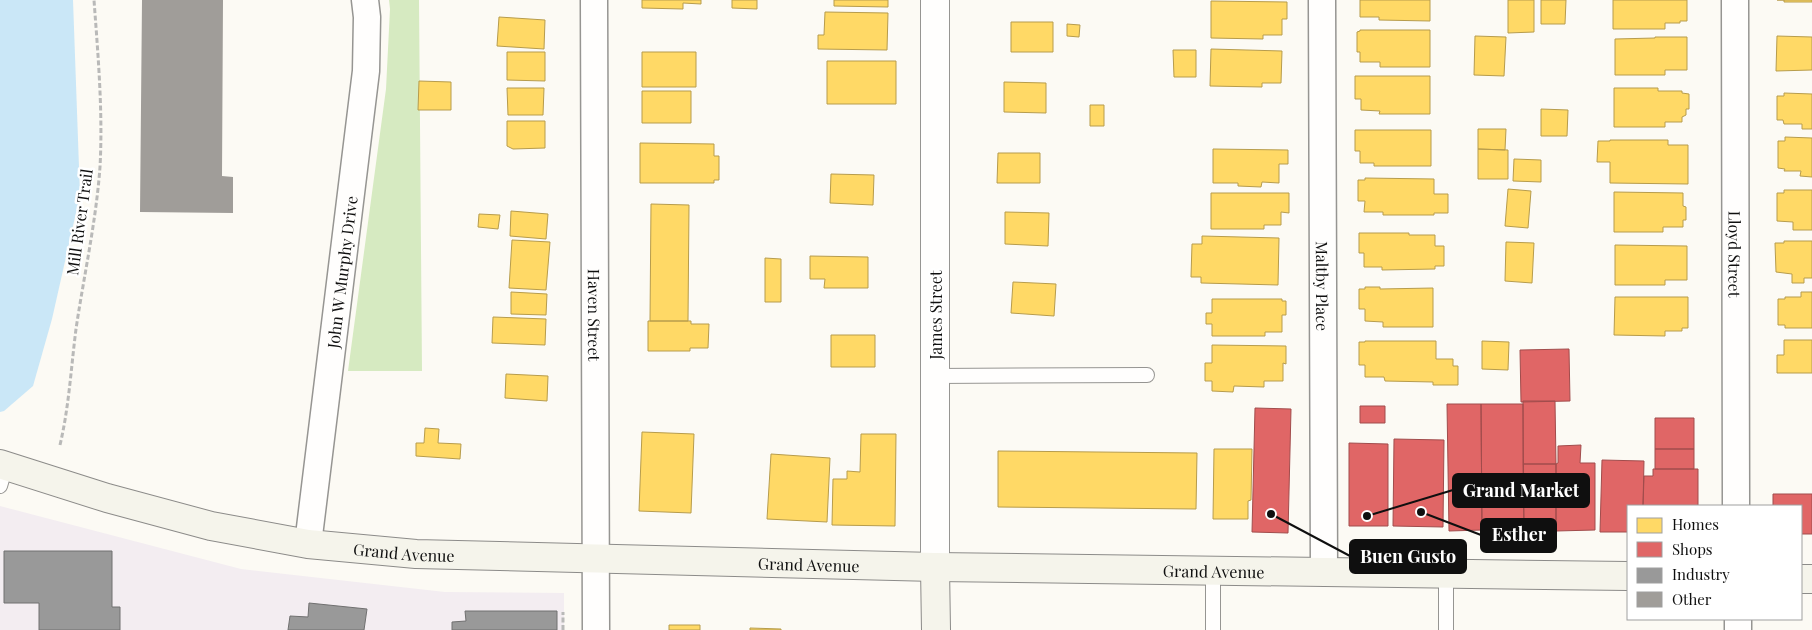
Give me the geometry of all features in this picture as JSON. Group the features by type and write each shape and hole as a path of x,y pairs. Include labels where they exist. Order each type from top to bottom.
{"main road":[{"name":"Grand Avenue","path":"2,472 210,526 308,544 416,554 935,567 1627,576"},
{"name":"James Street","path":"935,567 936,630"}],"street":[{"name":"John W Murphy Drive","path":"308,544 366,71 367,17 365,0"},
{"name":"Haven Street","path":"594,0 596,630"},
{"name":"James Street","path":"935,0 935,567"},
{"name":"Maltby Place","path":"1322,0 1324,572"},
{"name":"Lloyd Street","path":"1736,0 1736,505"}],"lane":[{"path":"935,376 1147,375"},
{"path":"1212,630 1213,571"},
{"path":"1446,573 1446,630"}],"path":[{"name":"Mill River Trail","path":"60,446 69,401 76,331 96,207 100,166 101,108 94,0"},
{"path":"563,612 563,630"}],"shaded area":[{"path":"0,506 241,569 445,592 564,593 564,630 0,630"}],"green space":[{"path":"389,0 419,0 422,371 348,371 386,89"}],"water":[{"path":"0,0 73,0 80,195 52,319 33,386 4,411 0,412"}],"building: Homes":[{"path":"642,0 701,0 701,4 683,3 683,9 642,8"},
{"path":"732,0 757,0 757,9 732,8"},
{"path":"834,0 888,0 888,7 834,6"},
{"path":"1360,0 1430,0 1430,21 1379,20 1379,17 1360,17"},
{"path":"1508,0 1534,0 1534,32 1508,33"},
{"path":"1541,0 1566,0 1565,24 1541,24"},
{"path":"1613,0 1687,0 1687,21 1665,23 1665,29 1613,29"},
{"path":"1784,0 1812,0 1812,2 1784,2"},
{"path":"1211,1 1287,2 1287,19 1282,19 1282,35 1263,35 1263,39 1211,38"},
{"path":"825,12 888,13 887,50 818,49 818,35 824,35"},
{"path":"499,17 545,20 544,49 497,46"},
{"path":"1011,22 1053,22 1053,52 1011,52"},
{"path":"1067,24 1080,25 1079,37 1067,36"},
{"path":"1360,30 1430,30 1430,67 1380,67 1380,62 1360,62 1360,52 1357,52 1357,32"},
{"path":"1475,36 1506,37 1504,76 1474,75"},
{"path":"1777,36 1812,37 1812,70 1776,71"},
{"path":"1687,37 1687,70 1665,70 1665,75 1615,75 1615,39"},
{"path":"1211,49 1282,51 1281,83 1262,83 1262,87 1210,86"},
{"path":"1173,50 1196,50 1196,77 1174,77"},
{"path":"507,52 545,52 545,81 507,80"},
{"path":"642,52 696,52 696,87 642,87"},
{"path":"827,61 896,61 896,104 827,104"},
{"path":"1355,76 1430,76 1430,114 1379,114 1380,111 1361,110 1361,99 1355,99"},
{"path":"419,81 451,82 451,110 418,110"},
{"path":"1004,82 1046,83 1046,113 1004,112"},
{"path":"507,88 544,88 543,115 508,115"},
{"path":"1614,88 1658,88 1658,91 1682,91 1682,93 1689,94 1689,109 1686,109 1686,115 1682,117 1682,122 1665,122 1665,127 1614,127"},
{"path":"642,91 691,91 691,123 642,123"},
{"path":"1784,93 1812,94 1812,129 1802,129 1802,124 1784,124 1783,120 1777,120 1777,96 1784,96"},
{"path":"1090,105 1104,105 1104,126 1090,126"},
{"path":"1541,109 1568,110 1567,136 1541,136"},
{"path":"507,121 545,121 545,148 513,149 507,146"},
{"path":"1478,129 1506,129 1505,150 1478,149"},
{"path":"1355,130 1431,130 1431,166 1374,166 1374,163 1360,163 1360,151 1355,151"},
{"path":"1785,137 1812,138 1812,177 1800,176 1801,171 1784,171 1785,169 1778,168 1778,141 1785,141"},
{"path":"1668,140 1668,145 1688,145 1688,184 1610,183 1610,162 1597,162 1598,141"},
{"path":"640,143 714,144 714,156 719,156 719,180 714,180 714,183 640,183"},
{"path":"1213,149 1288,150 1288,164 1279,164 1279,183 1262,182 1261,187 1238,186 1238,183 1213,183"},
{"path":"1478,149 1508,150 1508,179 1478,179"},
{"path":"998,153 1040,153 1040,183 997,183"},
{"path":"1514,159 1541,160 1541,182 1513,181"},
{"path":"831,174 874,175 873,205 830,203"},
{"path":"1365,178 1434,179 1434,194 1448,194 1448,213 1434,213 1434,215 1383,215 1383,212 1364,212 1365,201 1358,201 1358,180 1365,180"},
{"path":"1508,189 1531,191 1528,228 1505,226"},
{"path":"1784,190 1812,190 1812,230 1793,230 1793,222 1777,221 1777,193 1784,193"},
{"path":"1614,192 1683,193 1686,220 1683,220 1683,227 1663,227 1663,232 1614,232"},
{"path":"1211,193 1289,193 1289,213 1281,212 1281,225 1264,225 1264,229 1211,229"},
{"path":"651,204 689,205 688,321 650,321"},
{"path":"511,211 548,214 546,239 510,236"},
{"path":"1005,212 1049,213 1048,246 1005,244"},
{"path":"479,214 500,215 498,229 478,227"},
{"path":"1359,233 1435,235 1435,246 1444,246 1444,266 1435,266 1435,269 1382,270 1382,267 1364,267 1364,253 1359,253"},
{"path":"1202,236 1279,238 1278,285 1201,283 1201,277 1191,277 1192,244 1202,244"},
{"path":"512,240 550,242 546,290 509,288"},
{"path":"1784,241 1812,241 1812,278 1804,278 1804,283 1792,283 1792,274 1776,272 1775,243 1784,243"},
{"path":"1506,242 1534,243 1532,283 1505,281"},
{"path":"1615,245 1687,246 1687,280 1665,280 1665,285 1615,285"},
{"path":"810,256 868,257 868,288 824,288 825,279 810,279"},
{"path":"765,258 781,259 781,302 765,302"},
{"path":"1013,282 1056,284 1054,316 1011,313"},
{"path":"1365,287 1380,287 1380,289 1433,288 1433,327 1383,327 1383,322 1365,321 1365,309 1359,309 1359,289 1365,289"},
{"path":"511,292 547,294 546,315 511,314"},
{"path":"1801,292 1812,292 1812,328 1785,328 1785,325 1778,325 1778,299 1801,297"},
{"path":"1615,297 1688,297 1688,328 1682,328 1682,331 1665,331 1665,336 1614,335"},
{"path":"1212,299 1282,299 1282,301 1286,301 1286,315 1282,315 1282,332 1265,332 1265,336 1212,336 1212,324 1206,324 1206,313 1212,313"},
{"path":"493,317 546,319 545,345 492,343"},
{"path":"648,321 691,321 691,324 709,324 708,348 690,348 690,351 648,351"},
{"path":"831,335 875,335 875,367 831,367"},
{"path":"1784,340 1812,340 1812,373 1777,373 1777,355 1784,355"},
{"path":"1436,341 1436,359 1453,359 1453,366 1458,366 1458,385 1433,385 1433,382 1385,381 1384,377 1365,377 1365,365 1359,365 1359,342"},
{"path":"1482,341 1509,342 1508,370 1482,369"},
{"path":"1212,345 1286,346 1286,364 1283,363 1283,381 1264,381 1264,387 1234,386 1233,392 1212,391 1212,381 1205,381 1205,363 1212,363"},
{"path":"506,374 548,376 547,401 505,398"},
{"path":"425,428 439,429 438,443 461,444 460,459 416,456 416,443 424,443"},
{"path":"642,432 694,434 691,513 639,511"},
{"path":"861,434 896,434 895,526 832,525 833,479 847,479 847,471 860,472"},
{"path":"1214,449 1252,449 1251,500 1248,501 1248,519 1213,519"},
{"path":"998,451 1197,453 1196,509 998,507"},
{"path":"771,454 830,458 827,522 767,519"},
{"path":"669,625 700,625 700,630 669,630"},
{"path":"750,628 781,629 781,630 750,630"}],"building: Shops":[{"path":"1569,349 1570,401 1521,402 1520,350"},
{"path":"1523,401 1555,401 1556,464 1523,464"},
{"path":"1447,404 1481,404 1482,530 1449,531"},
{"path":"1481,404 1523,404 1524,531 1482,530"},
{"path":"1360,406 1385,406 1385,423 1360,423"},
{"path":"1255,408 1291,409 1288,533 1252,532"},
{"path":"1655,418 1694,418 1694,449 1655,449"},
{"path":"1394,439 1444,440 1443,527 1393,526"},
{"path":"1349,443 1388,444 1388,526 1349,526"},
{"path":"1581,445 1580,463 1595,463 1595,530 1556,531 1556,464 1558,463 1558,446"},
{"path":"1655,449 1694,449 1694,469 1655,469"},
{"path":"1602,460 1644,461 1643,505 1627,505 1627,532 1600,532"},
{"path":"1523,464 1556,464 1556,531 1524,531"},
{"path":"1653,469 1698,469 1698,505 1643,505 1644,476 1653,476"},
{"path":"1773,494 1812,494 1812,534 1802,534 1802,505 1773,505"}],"building: Industry":[{"path":"4,551 112,551 112,607 120,607 120,630 39,630 39,603 4,603"},
{"path":"309,603 367,609 364,630 288,630 290,616 308,617"},
{"path":"465,611 557,611 557,630 452,630 452,622 466,621"}],"building: Other":[{"path":"142,0 223,0 222,176 233,177 233,213 140,212"}],"place":[{"name":"Esther","path":"1421,512"},
{"name":"Buen Gusto","path":"1271,514"},
{"name":"Grand Market","path":"1367,516"}]}
